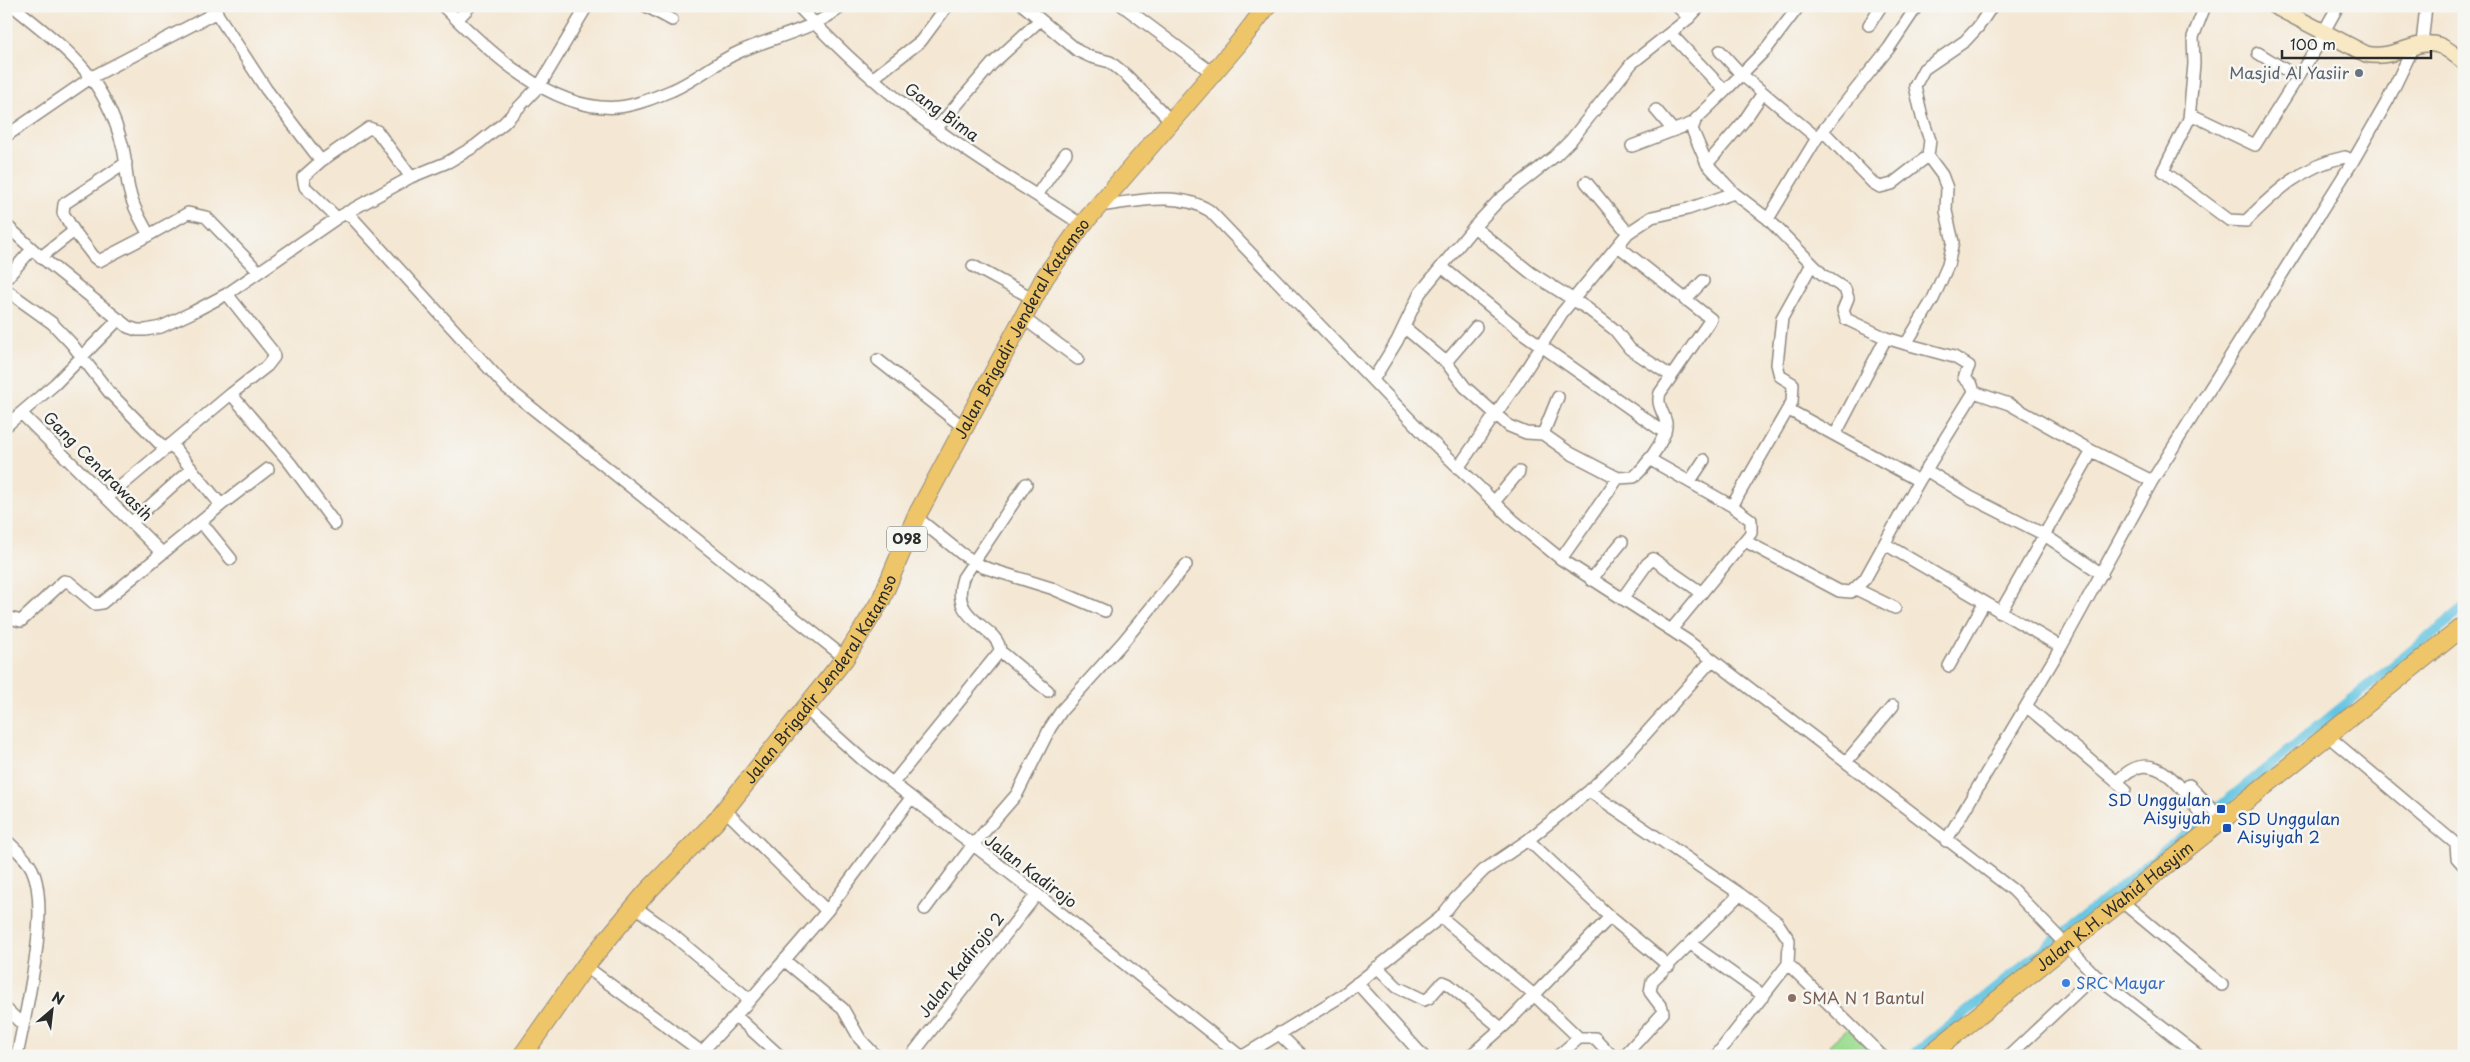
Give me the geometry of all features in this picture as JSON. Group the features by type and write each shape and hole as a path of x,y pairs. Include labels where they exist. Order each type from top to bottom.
{"main road":[{"name":"Jalan Brigadir Jenderal Katamso","path":"522,1056 585,966 635,907 725,810 845,658 881,600 916,517 963,427 1032,298 1061,253 1082,225 1211,72 1238,44 1268,6"},
{"path":"2274,6 2360,52 2377,56 2434,44 2443,47 2464,62"},
{"name":"Jalan K.H. Wahid Hasyim","path":"1928,1056 2062,942 2120,900 2210,818 2328,736 2464,626"}],"street":[{"path":"13,6 60,43 92,77 113,116 126,163 130,195 149,235"},
{"path":"443,6 497,57 540,85 577,102 604,107 627,106 675,90 740,51 815,25 842,6"},
{"path":"457,20 470,6"},
{"path":"6,225 37,253 120,319 137,330 161,326 227,294 342,215 411,177 448,162 475,146 504,123 540,85 586,6"},
{"path":"646,6 672,20"},
{"name":"Gang Bima","path":"798,6 815,25 872,79 936,129 1082,225"},
{"path":"872,79 921,41 947,6"},
{"path":"1024,6 1084,55 1110,62 1170,120"},
{"path":"1123,6 1211,72"},
{"path":"1677,6 1689,18"},
{"path":"1373,380 1404,327 1420,293 1474,228 1500,199 1555,156 1571,140 1624,72 1648,49 1689,18 1700,6"},
{"path":"1632,146 1693,124 1772,41 1799,6"},
{"path":"1869,25 1881,6"},
{"path":"1768,219 1820,135 1889,48 1918,6"},
{"path":"1906,344 1933,299 1948,265 1953,242 1946,211 1947,188 1942,176 1928,156 1930,140 1916,91 1917,80 1927,66 1969,38 1992,6"},
{"path":"2205,6 2193,37 2194,64 2190,114 2184,131 2163,171 2233,221 2246,221 2283,186 2315,166 2345,157 2353,161"},
{"path":"2190,114 2255,145 2324,34 2338,6"},
{"path":"1946,840 2061,647 2152,481 2353,161 2418,46 2426,6"},
{"path":"6,136 92,77 215,9 266,89 321,161"},
{"path":"936,129 992,64 1040,20"},
{"path":"1670,33 1725,91"},
{"path":"1720,51 1741,74 1763,93 1820,135 1879,187 1892,184 1928,156"},
{"path":"2258,53 2297,76"},
{"path":"1707,164 1744,121 1763,93"},
{"path":"1656,110 1673,130"},
{"path":"1693,124 1692,131 1707,164 1734,193 1768,219 1822,274 1845,289 1848,298 1843,310 1846,319 1886,338 1941,352 1964,362 1969,366 1964,378 1972,385 1974,392 1919,482 1869,573 1856,590 1848,593 1839,591 1745,541"},
{"path":"411,177 377,132 369,128 321,161 303,177 303,183 304,187 342,215 508,388 845,658"},
{"path":"1037,195 1066,154"},
{"path":"126,163 64,204 62,213 94,257 99,261 188,214 206,217 258,271"},
{"path":"1586,182 1628,233"},
{"path":"1458,468 1562,313 1628,233 1652,217 1688,209 1734,193"},
{"path":"1098,206 1177,199 1203,206 1219,219 1458,468 1494,502 1561,559 1671,630 1712,660 2013,890 2095,975 2199,1056"},
{"path":"1474,228 1532,272 1615,330 1630,350 1671,376"},
{"path":"6,279 37,253 74,231"},
{"path":"1404,327 1446,362 1465,387 1495,415 1520,431 1543,434 1570,453 1618,478 1634,477 1649,459 1665,433 1666,422 1659,397 1671,376 1711,321 1710,318 1618,246"},
{"path":"1732,506 1789,410 1794,386 1791,381 1780,376 1777,364 1782,318 1812,264"},
{"path":"973,266 1032,298"},
{"path":"1442,267 1523,333 1665,433"},
{"path":"1685,300 1703,281"},
{"path":"6,290 52,323 82,356 109,392 191,469 221,505"},
{"path":"108,497 267,366 274,357 273,352 227,294"},
{"path":"1022,318 1078,359"},
{"name":"Gang Cendrawasih","path":"120,319 55,384 21,413 108,497 162,553"},
{"path":"1446,362 1476,327"},
{"path":"1835,435 1886,338"},
{"path":"878,360 963,427"},
{"path":"1974,392 1998,399 2092,451 2152,481"},
{"path":"231,394 290,463 335,524"},
{"path":"1543,434 1558,397"},
{"path":"1789,410 1919,482"},
{"path":"6,426 21,413"},
{"path":"2000,613 2043,534 2092,451"},
{"path":"1649,459 1732,506 1751,520 1752,530 1745,541 1671,630"},
{"path":"1690,481 1704,460"},
{"path":"132,522 191,469"},
{"path":"6,617 21,621 64,581 69,582 95,604 102,603 221,505 268,469"},
{"path":"1926,470 1964,494 2043,534 2102,574"},
{"path":"1494,502 1519,472"},
{"path":"1561,559 1618,478"},
{"path":"1026,484 973,562 960,587 961,603 965,610 996,641 1000,651 1048,691"},
{"path":"916,517 973,562 1051,588 1105,611"},
{"path":"201,522 231,560"},
{"path":"1592,580 1622,542"},
{"path":"1885,544 2061,647"},
{"path":"1622,600 1647,564 1653,559 1702,593"},
{"path":"925,909 972,846 1017,794 1050,728 1062,710 1123,642 1186,565"},
{"path":"1856,590 1895,608"},
{"path":"1949,666 1984,603"},
{"path":"893,783 1000,651"},
{"path":"1241,1056 1332,1002 1441,917 1455,899 1484,870 1528,840 1589,791 1631,750 1712,660"},
{"path":"1846,762 1893,706"},
{"path":"2026,706 2121,785 2132,768 2142,765 2152,766 2185,792 2210,818"},
{"name":"Jalan Kadirojo","path":"806,709 853,752 972,846 1037,894 1241,1056"},
{"path":"2328,736 2460,840 2457,858 2464,866"},
{"path":"2189,785 2203,798 2210,818"},
{"path":"1589,791 1740,894 1783,930 1790,946 1788,964 1716,1056"},
{"path":"585,966 702,1055 827,912 911,798"},
{"path":"725,810 827,912"},
{"path":"6,840 32,867 40,902 33,975 17,1056"},
{"path":"1528,840 1610,917 1669,966"},
{"name":"Jalan Kadirojo 2","path":"911,1056 1037,894"},
{"path":"1624,1056 1663,1013 1662,1008 1651,996 1649,988 1652,981 1740,894"},
{"path":"2120,900 2222,985"},
{"path":"635,907 667,930 750,1000"},
{"path":"1441,917 1534,995 1579,1038"},
{"path":"1470,1056 1501,1028 1610,917"},
{"path":"1691,944 1764,996"},
{"path":"784,960 843,1009 860,1039 876,1056"},
{"path":"1788,964 1882,1056"},
{"path":"1377,967 1393,984 1420,999 1427,999 1443,982 1448,984 1501,1028"},
{"path":"2009,1056 2095,975"},
{"path":"1357,982 1423,1056"},
{"path":"6,1009 23,1025"},
{"path":"736,1016 780,1056"},
{"path":"1278,1033 1302,1056"},
{"path":"1558,1056 1579,1038 1595,1038 1612,1056"}],"green space":[{"path":"1848,1028 1875,1056 1839,1056 1829,1045"}],"waterway":[{"path":"1912,1056 2464,608"}],"place":[{"name":"Masjid Al Yasiir","path":"2359,73"},
{"name":"SD Unggulan Aisyiyah","path":"2221,809"},
{"name":"SD Unggulan Aisyiyah 2","path":"2227,828"},
{"name":"SRC Mayar","path":"2066,983"},
{"name":"SMA N 1 Bantul","path":"1792,998"}]}
